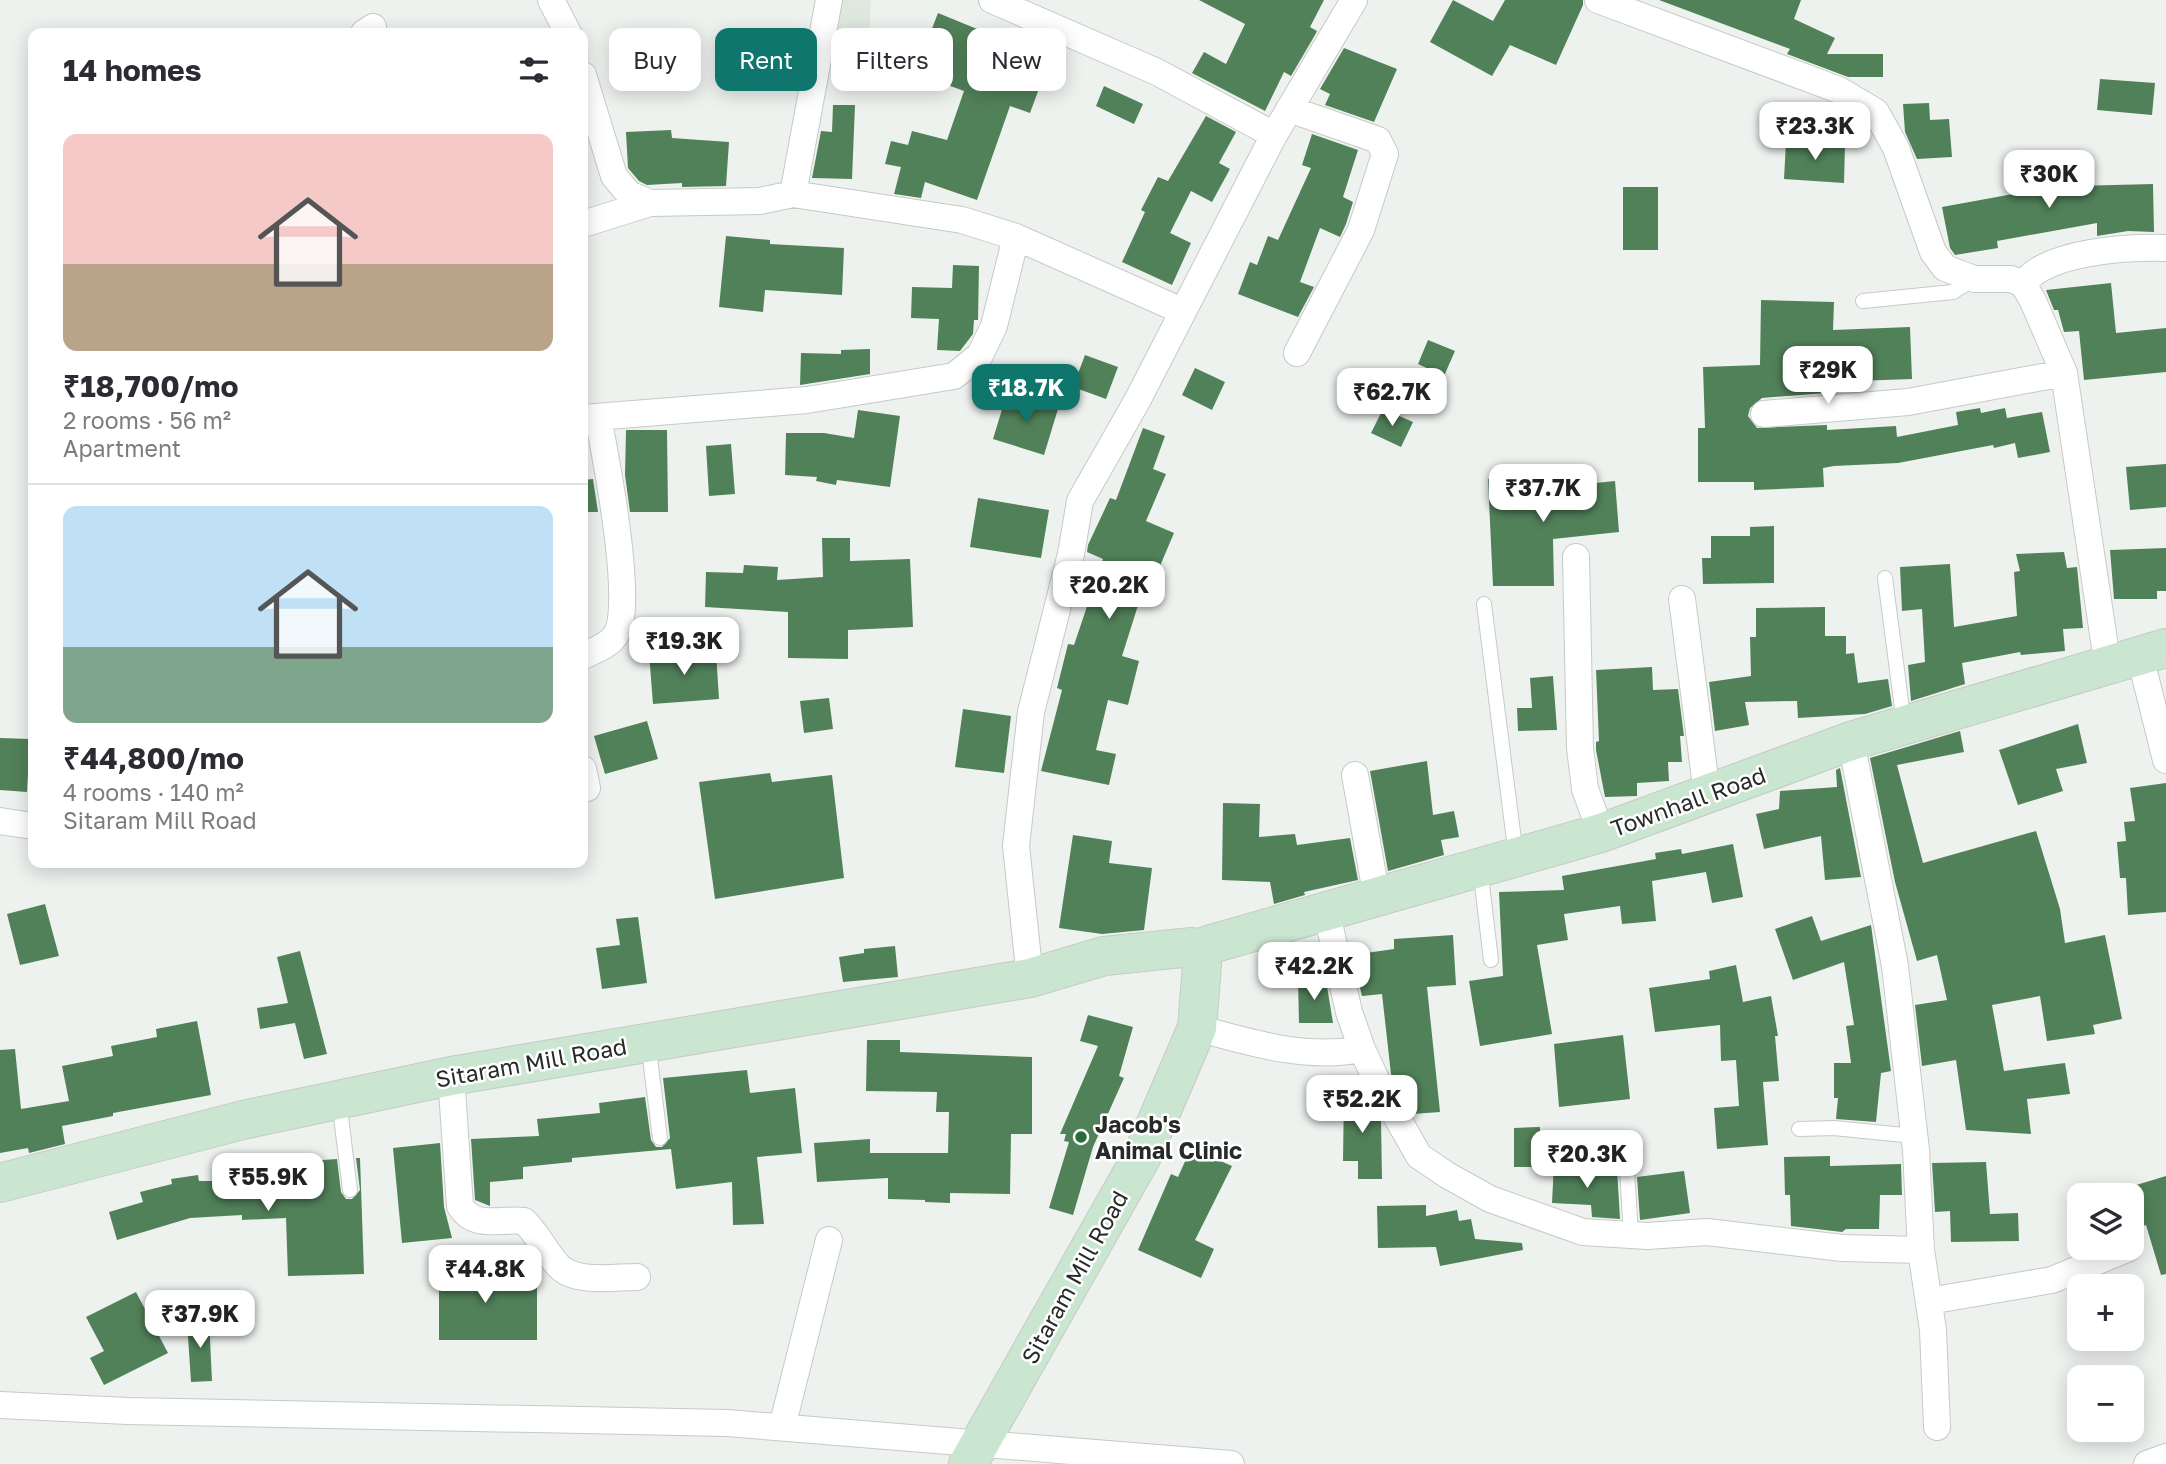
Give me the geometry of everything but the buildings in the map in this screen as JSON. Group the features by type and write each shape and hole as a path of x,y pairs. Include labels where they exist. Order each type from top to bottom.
{"main road":[{"name":"Townhall Road","path":"1068,967 1104,956 1200,955 1377,898 1601,833 1851,741 2138,657"},
{"name":"Sitaram Mill Road","path":"974,1454 1142,1156 1197,1028 1200,955"},
{"name":"Sitaram Mill Road","path":"0,1183 243,1120 451,1076 1031,978 1068,967"}],"street":[{"path":"551,0 565,28"},
{"path":"793,194 829,0"},
{"path":"992,0 1157,72 1274,135"},
{"path":"1031,978 1016,846 1031,712 1071,554 1080,501 1274,135 1354,0"},
{"path":"1598,0 1839,90 1876,112 1896,148 1933,252 1945,268 1974,279 2011,279 2023,284 2064,373 2166,760"},
{"path":"588,91 614,176 629,194 650,203"},
{"path":"1289,109 1378,140 1385,154 1361,230 1297,353"},
{"path":"588,222 650,203 760,201 793,194 962,220 1016,237 1182,311"},
{"path":"588,653 614,637 620,627 621,612 618,526 590,417 807,400 954,376 980,355 994,326 1016,237"},
{"path":"2023,284 2030,274 2074,257 2105,251 2166,247"},
{"path":"1764,414 1908,402 2064,373"},
{"path":"1576,556 1580,748 1585,789 1601,833"},
{"path":"1682,599 1707,794"},
{"path":"1851,741 1895,966 1914,1136 1921,1251 1933,1330 1937,1427"},
{"path":"1355,775 1377,898"},
{"path":"0,821 28,825"},
{"path":"1327,914 1349,1012 1362,1049 1419,1156 1447,1175 1490,1199 1583,1232 1630,1235 1707,1232 1842,1248 1921,1251"},
{"path":"1197,1028 1312,1054 1362,1049"},
{"path":"451,1076 460,1206 468,1218 477,1222 524,1222 539,1235 561,1268 577,1276 637,1277"},
{"path":"782,1427 829,1240"},
{"path":"1929,1301 2052,1280 2100,1260"},
{"path":"0,1405 142,1411 727,1423 782,1427 974,1454 1231,1464"},
{"path":"2147,1464 2166,1457"}],"lane":[{"path":"1863,301 1953,292 1974,279"},
{"path":"1885,578 1904,726"},
{"path":"1484,604 1516,857"},
{"path":"1480,868 1491,960"},
{"path":"648,1041 660,1138"},
{"path":"339,1100 349,1190"},
{"path":"1799,1129 1834,1128 1914,1136"},
{"path":"1625,1139 1630,1235"}],"shaded area":[{"path":"835,0 871,0 870,28 831,28 831,54 824,52"}],"place":[{"name":"Jacob's Animal Clinic","path":"1081,1137"}]}
